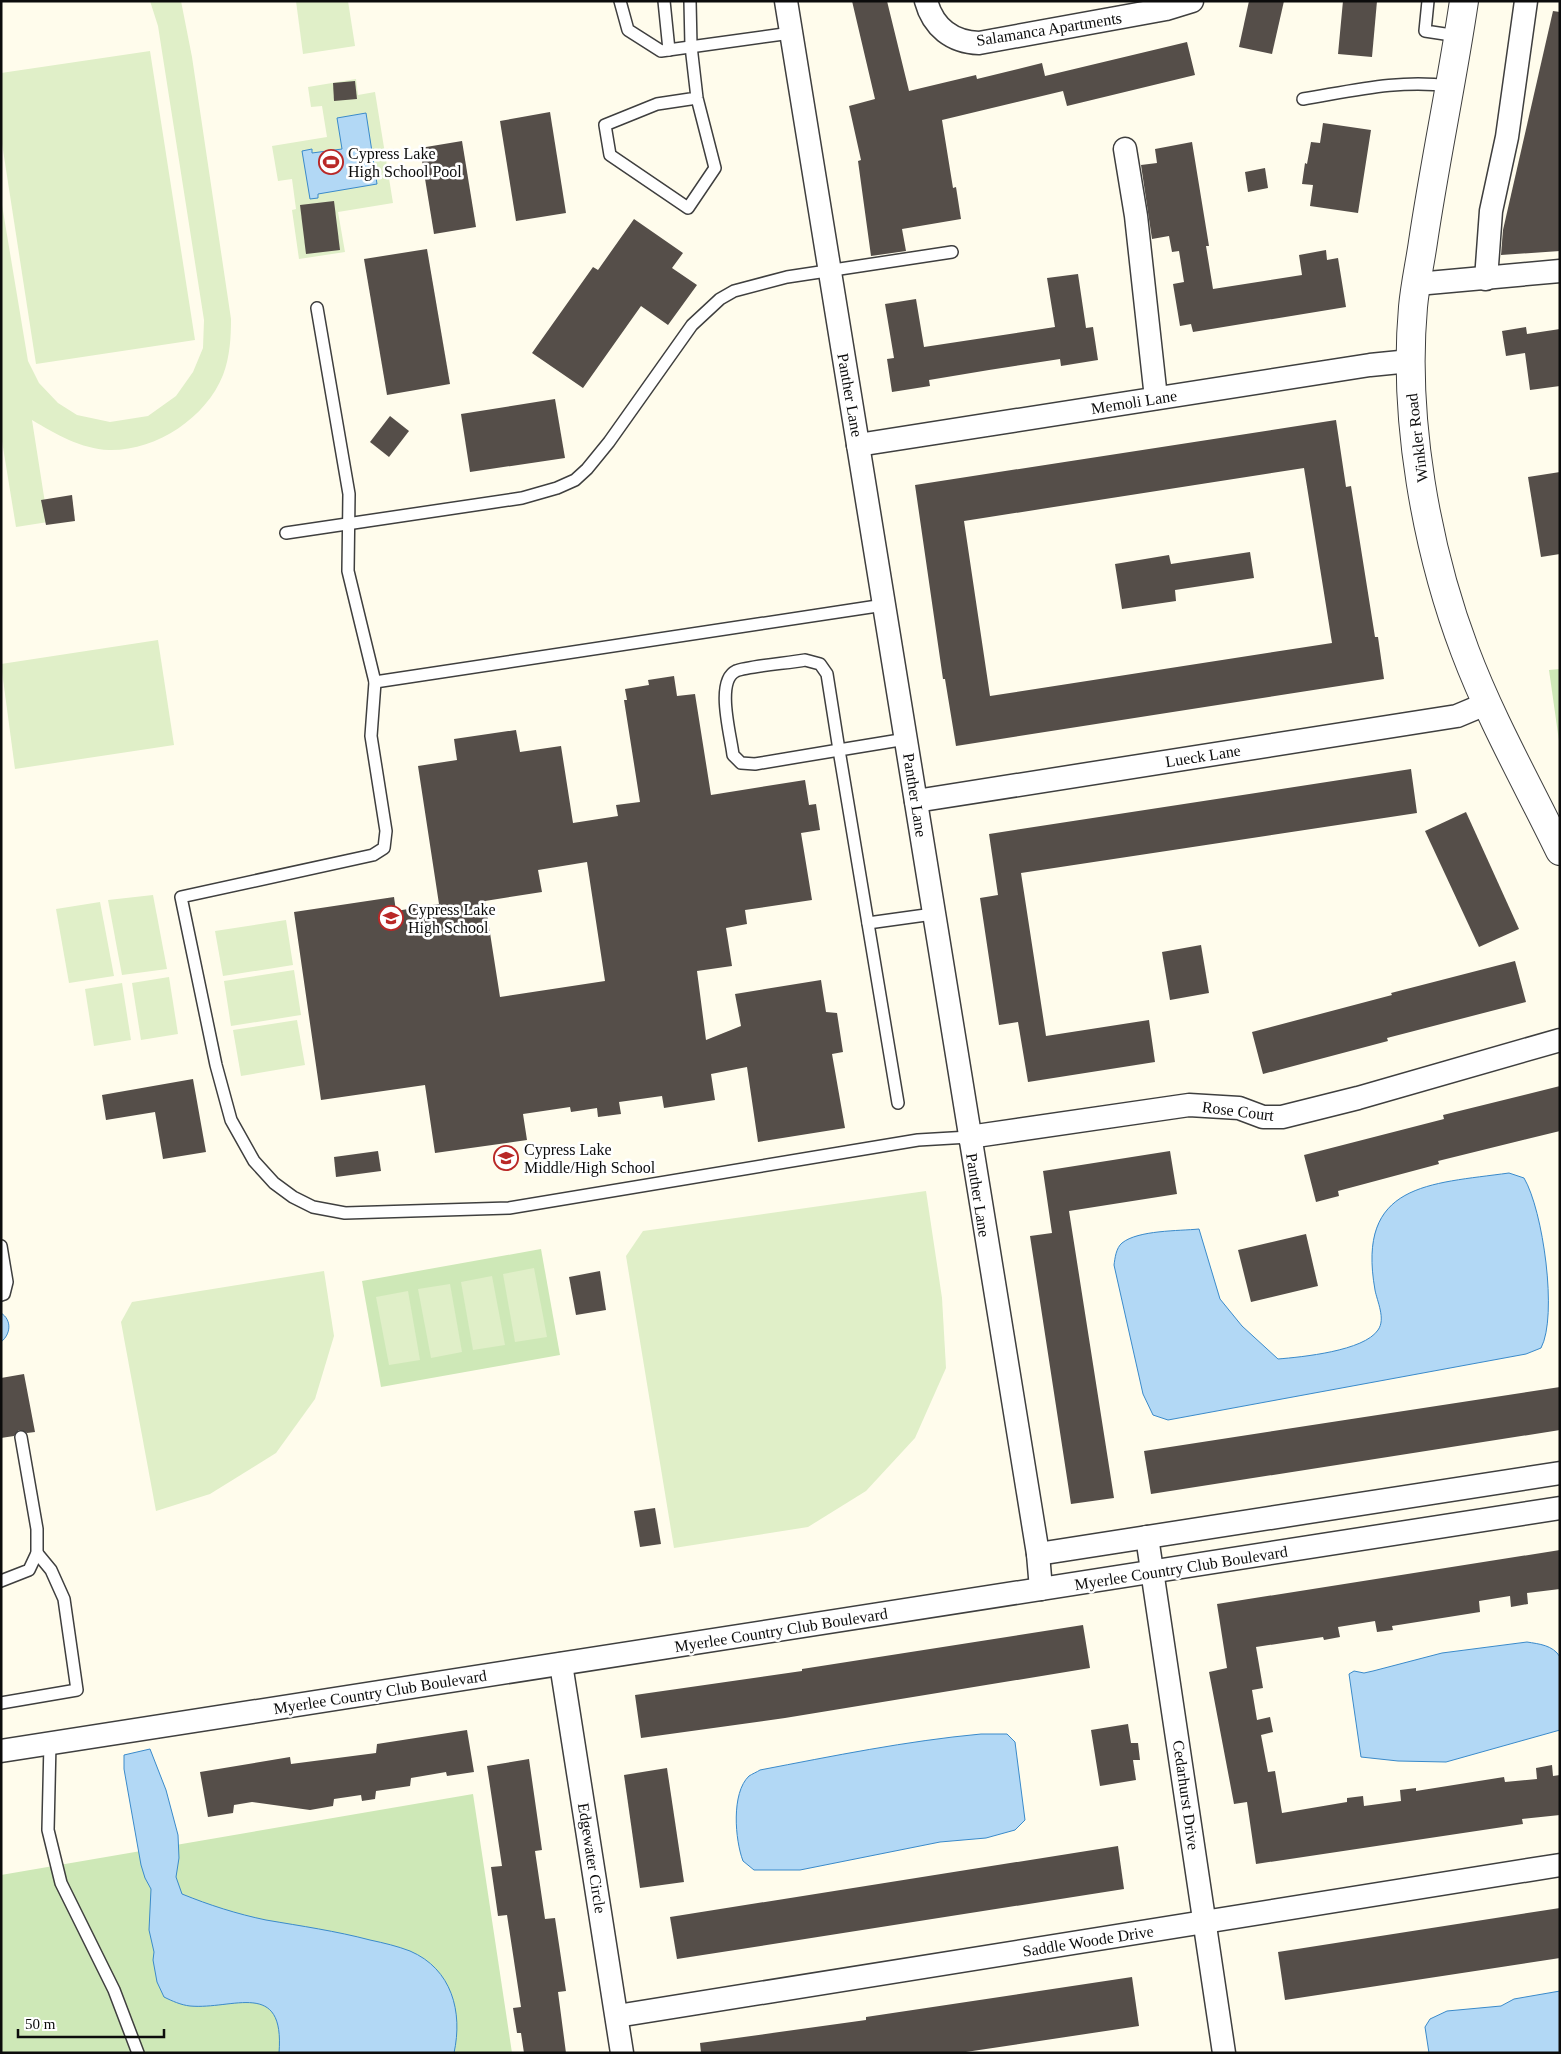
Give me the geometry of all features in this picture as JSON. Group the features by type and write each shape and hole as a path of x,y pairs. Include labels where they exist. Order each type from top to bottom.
{"street":[{"name":"Panther Lane","path":"786,1 1038,1554 1041,1589"},
{"name":"Salamanca Apartments","path":"926,1 929,13 944,32 960,40 979,43 1166,9 1192,1"},
{"name":"Winkler Road","path":"1464,1 1417,284 1410,361 1413,415 1432,539 1450,608 1488,703 1560,851"},
{"path":"1486,280 1491,210 1507,137 1526,1"},
{"path":"1125,150 1136,216 1156,398"},
{"path":"1417,284 1486,280 1560,271"},
{"name":"Memoli Lane","path":"858,445 1156,398 1410,361"},
{"name":"Lueck Lane","path":"916,801 1457,716 1488,703"},
{"name":"Rose Court","path":"969,1137 1189,1105 1239,1108 1263,1117 1282,1117 1358,1098 1560,1040"},
{"path":"1038,1554 1560,1473"},
{"name":"Myerlee Country Club Boulevard","path":"1,1750 1560,1508"},
{"name":"Cedarhurst Drive","path":"1147,1537 1224,2053"},
{"name":"Edgewater Circle","path":"561,1664 622,2053"},
{"name":"Saddle Woode Drive","path":"617,2016 1560,1865"}],"lane":[{"path":"620,1 628,30 660,51 791,33"},
{"path":"664,1 669,50"},
{"path":"690,1 691,46 697,98 715,168 688,208 610,155 605,125 656,104 697,98"},
{"path":"1428,1 1425,31 1458,36"},
{"path":"1303,99 1384,85 1417,83 1449,86"},
{"path":"286,533 522,498 557,488 575,480 609,442 677,346 706,310 720,299 748,287 787,276 952,252"},
{"path":"317,308 349,494 348,571 375,682 370,736 386,831 384,848 372,855 181,897 216,1064 231,1120 240,1141 254,1161 274,1182 293,1197 313,1206 345,1213 509,1208 918,1140 969,1137"},
{"path":"375,682 884,605"},
{"path":"898,1103 839,750 827,674 820,664 805,660 736,671 726,680 724,691 733,755 741,763 755,764 839,750 906,739"},
{"path":"868,923 934,914"},
{"path":"1,1246 7,1282 4,1294 1,1295"},
{"path":"1,1582 30,1570 37,1553 37,1529 21,1437"},
{"path":"1,1703 77,1690 64,1599 51,1570 37,1553"},
{"path":"50,1743 48,1830 61,1883 114,1990 138,2053"}],"green space":[{"path":"150,1 181,1 192,57 231,319 227,361 215,391 205,405 177,429 144,445 127,449 109,450 89,447 60,435 32,420 48,522 16,527 1,435 1,199 28,361 39,383 58,403 77,415 110,422 148,416 176,396 193,372 203,348 204,320 158,26"},
{"path":"296,1 348,1 355,46 303,54"},
{"path":"150,51 195,340 36,364 1,137 1,73"},
{"name":"Cypress Lake High School Pool","path":"356,79 358,95 375,92 393,203 338,212 345,252 299,259 292,210 296,209 292,179 278,181 272,146 327,137 322,106 311,107 308,87"},
{"path":"158,640 174,745 15,769 1,664"},
{"path":"1560,669 1560,748 1549,670"},
{"path":"153,895 167,969 122,975 108,900"},
{"path":"100,902 114,976 69,983 56,909"},
{"path":"286,920 293,965 223,976 215,931"},
{"path":"294,970 301,1015 231,1026 224,981"},
{"path":"169,977 178,1034 141,1040 132,983"},
{"path":"122,983 131,1040 94,1046 85,989"},
{"path":"297,1020 305,1065 241,1076 233,1030"},
{"path":"926,1191 942,1298 946,1368 915,1438 866,1491 808,1527 674,1548 626,1256 643,1231"},
{"path":"541,1249 560,1355 381,1387 362,1281"},
{"path":"534,1268 547,1337 515,1342 503,1274"},
{"path":"324,1271 334,1336 315,1399 276,1453 210,1494 156,1511 121,1322 132,1302"},
{"path":"492,1276 505,1345 473,1350 461,1282"},
{"path":"450,1284 462,1352 431,1358 418,1289"},
{"path":"408,1291 420,1360 389,1365 376,1297"},
{"path":"473,1794 512,2053 1,2053 1,1875"}],"water":[{"path":"366,113 377,184 318,194 318,198 310,199 302,151 312,149 312,153 342,149 337,118"},
{"path":"1509,1173 1524,1178 1531,1193 1542,1237 1546,1263 1548,1312 1546,1333 1541,1348 1526,1354 1168,1420 1153,1415 1143,1394 1114,1265 1117,1250 1122,1243 1148,1233 1199,1229 1220,1299 1242,1326 1278,1359 1332,1352 1360,1343 1371,1337 1380,1326 1381,1315 1375,1290 1372,1255 1377,1228 1388,1209 1405,1196 1426,1187 1452,1181"},
{"path":"1,1313 7,1319 9,1327 7,1335 1,1342"},
{"path":"1527,1642 1541,1644 1550,1648 1560,1657 1560,1730 1446,1762 1398,1761 1361,1757 1349,1674 1354,1671 1364,1673 1373,1671 1442,1653"},
{"path":"981,1734 1007,1734 1015,1742 1025,1820 1015,1830 986,1838 940,1842 800,1870 754,1870 743,1861 738,1841 737,1805 743,1784 752,1774 760,1770 870,1749"},
{"path":"150,1749 166,1790 178,1835 179,1858 176,1877 182,1894 255,1918 331,1931 390,1945 410,1951 424,1959 445,1980 451,1993 457,2022 454,2053 279,2053 279,2030 274,2015 265,2006 253,2003 239,2003 190,2006 164,1997 157,1982 153,1960 154,1952 149,1930 151,1889 141,1865 124,1769 124,1755"},
{"path":"1560,1991 1560,2053 1429,2053 1425,2027 1430,2019 1447,2011 1501,2006 1514,1999"}],"building":[{"path":"852,1 887,1 909,91 976,75 977,79 1042,63 1045,76 1187,42 1195,75 1067,106 1063,91 942,120 953,188 956,187 961,219 902,229 906,251 871,256 858,161 861,160 849,106 875,99"},
{"path":"1249,1 1284,1 1272,54 1239,47"},
{"path":"1343,1 1377,1 1372,57 1338,54"},
{"path":"1553,11 1560,12 1560,251 1501,255 1503,230"},
{"path":"355,81 357,99 334,101 333,83"},
{"path":"550,112 566,213 516,221 500,121"},
{"path":"1323,123 1371,130 1358,213 1310,206 1313,185 1302,184 1305,163 1307,164 1311,142 1320,143"},
{"path":"462,141 476,227 434,234 420,148"},
{"path":"1192,142 1209,246 1206,246 1213,289 1302,275 1299,255 1326,250 1327,260 1338,258 1346,307 1193,332 1191,324 1180,326 1173,284 1184,282 1179,251 1172,252 1169,236 1152,239 1141,165 1157,163 1155,149"},
{"path":"1265,168 1268,188 1248,192 1245,172"},
{"path":"334,201 340,250 306,254 300,205"},
{"path":"634,219 683,253 672,268 697,285 668,325 641,306 583,388 532,353 593,267 598,270"},
{"path":"427,249 450,384 387,395 364,259"},
{"path":"1078,274 1086,328 1093,327 1098,360 1061,366 1060,359 989,370 929,380 930,386 892,392 887,359 894,358 885,304 916,299 924,347 1055,327 1047,278"},
{"path":"1526,327 1527,334 1560,329 1560,386 1530,390 1525,353 1506,356 1502,331"},
{"path":"555,399 565,458 470,472 461,414"},
{"path":"390,416 409,431 389,457 370,442"},
{"path":"1336,420 1346,487 1351,486 1375,637 1378,637 1384,679 956,746 945,679 943,679 915,485","holes":["1304,468 1332,643 990,696 964,521"]},
{"path":"1560,472 1560,554 1541,557 1528,477"},
{"path":"72,495 75,521 46,525 41,500"},
{"path":"1250,552 1254,578 1175,590 1176,601 1122,609 1115,564 1169,555 1171,564"},
{"name":"Cypress Lake High School","path":"674,676 677,696 695,694 711,795 805,780 809,805 816,804 820,830 801,833 812,900 745,910 747,924 726,928 732,966 697,971 706,1040 741,1026 735,994 821,980 826,1012 837,1013 843,1052 832,1054 845,1128 758,1142 747,1067 711,1074 715,1100 664,1108 662,1096 619,1102 621,1114 598,1117 597,1108 571,1112 570,1107 523,1114 527,1140 435,1153 425,1085 321,1100 294,912 394,897 396,911 439,904 418,766 457,760 454,739 516,730 520,752 561,746 573,823 618,816 616,805 640,802 624,700 627,700 625,689 649,685 648,680","holes":["587,862 605,981 500,997 485,901 542,892 538,870"]},
{"path":"1411,769 1417,813 1021,873 1046,1036 1149,1020 1155,1062 1028,1082 1018,1022 999,1025 980,898 998,895 989,834"},
{"path":"1466,812 1519,929 1479,947 1425,831"},
{"path":"1201,945 1209,993 1170,1000 1162,952"},
{"path":"1515,961 1526,1002 1387,1038 1388,1041 1263,1074 1252,1032"},
{"path":"193,1079 206,1152 163,1159 155,1112 106,1120 102,1095"},
{"path":"1560,1086 1560,1131 1438,1161 1439,1164 1338,1191 1339,1196 1316,1202 1304,1155 1444,1119 1443,1115"},
{"path":"378,1151 381,1171 336,1177 334,1157"},
{"path":"1170,1151 1177,1194 1069,1211 1114,1498 1071,1504 1030,1236 1052,1233 1043,1171"},
{"path":"1306,1234 1318,1286 1251,1302 1238,1250"},
{"path":"600,1271 606,1310 576,1315 569,1277"},
{"path":"24,1374 35,1432 27,1433 19,1430 14,1436 1,1438 1,1378"},
{"path":"1560,1387 1560,1430 1151,1494 1144,1451"},
{"path":"655,1508 661,1544 640,1547 634,1511"},
{"path":"1560,1550 1560,1589 1527,1593 1528,1604 1511,1607 1510,1596 1479,1601 1480,1612 1392,1626 1393,1630 1377,1632 1375,1621 1338,1627 1340,1637 1324,1640 1323,1637 1256,1647 1263,1688 1252,1690 1257,1720 1270,1717 1273,1732 1261,1735 1268,1772 1275,1771 1282,1813 1347,1802 1347,1798 1363,1796 1364,1806 1401,1801 1400,1790 1416,1788 1416,1791 1504,1777 1505,1782 1537,1779 1536,1768 1552,1765 1553,1776 1560,1775 1560,1815 1522,1819 1523,1824 1256,1864 1247,1802 1234,1804 1209,1672 1227,1668 1217,1604"},
{"path":"1083,1625 1090,1668 785,1718 641,1738 635,1695 802,1671 802,1669"},
{"path":"1128,1724 1131,1743 1138,1743 1140,1760 1133,1760 1136,1780 1100,1786 1091,1730"},
{"path":"467,1730 474,1772 447,1776 446,1772 411,1778 410,1786 376,1791 375,1799 362,1801 361,1795 334,1799 333,1806 310,1810 252,1802 234,1805 233,1813 208,1817 200,1772 290,1757 291,1764 376,1753 377,1744"},
{"path":"529,1759 542,1850 535,1851 545,1919 555,1918 566,1991 558,1992 566,2053 524,2053 521,2033 517,2033 513,2008 521,2007 507,1915 498,1916 491,1867 502,1866 487,1766"},
{"path":"667,1768 684,1882 640,1888 624,1775"},
{"path":"1118,1846 1124,1889 677,1959 670,1917"},
{"path":"1560,1908 1560,1958 1285,2000 1278,1952"},
{"path":"1132,1977 1139,2026 959,2053 701,2053 700,2043 866,2020 866,2017"}],"place":[{"name":"Cypress Lake High School Pool","path":"331,162"},
{"name":"Cypress Lake High School","path":"391,918"},
{"name":"Cypress Lake Middle/High School","path":"506,1158"}]}
